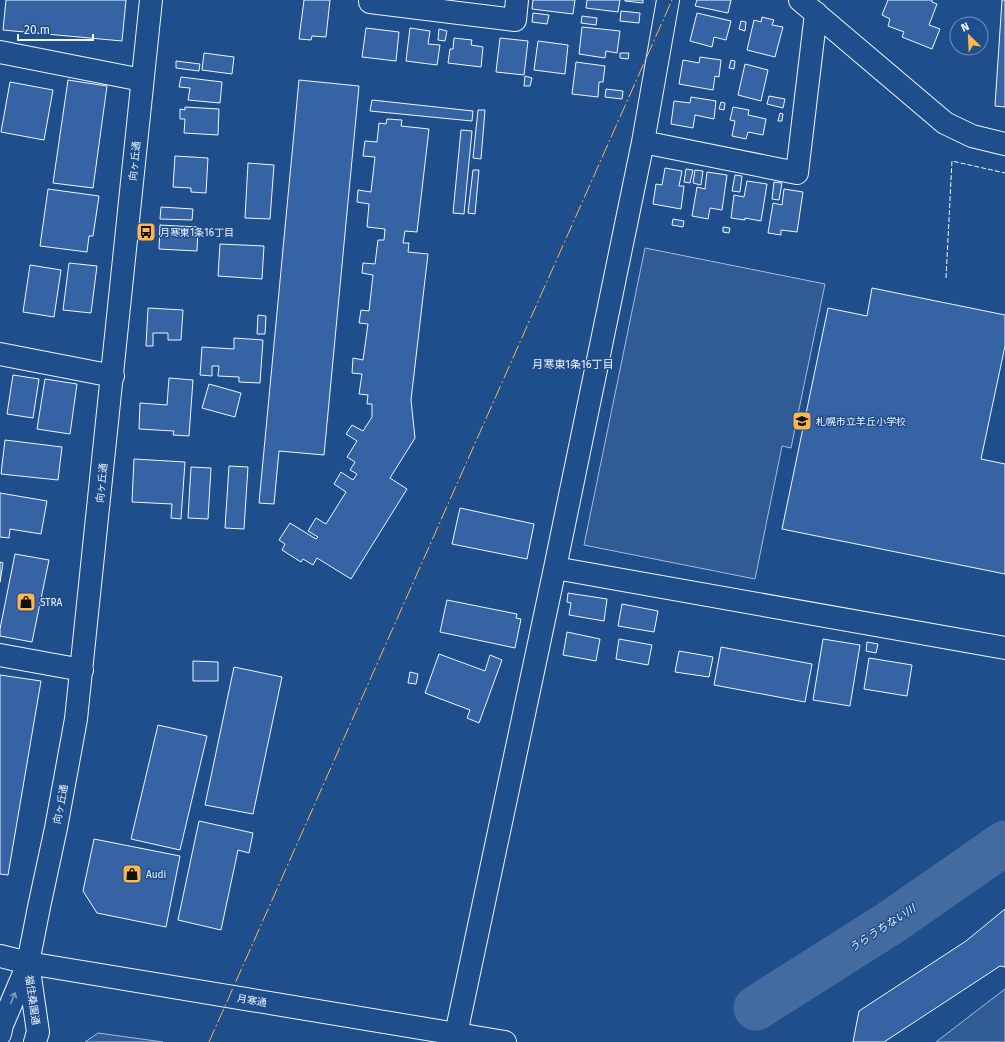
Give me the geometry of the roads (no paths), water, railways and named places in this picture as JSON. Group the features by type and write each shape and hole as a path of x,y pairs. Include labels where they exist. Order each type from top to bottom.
{"main road":[{"name":"向ヶ丘通","path":"28,963 56,828 76,719 151,0"},
{"path":"370,0 370,2 515,20 517,0"},
{"path":"456,1034 556,568 643,142 668,0"},
{"path":"643,142 797,173 808,7"},
{"path":"808,7 945,123 972,136 1005,144"},
{"path":"0,52 142,80"},
{"path":"0,354 112,376"},
{"path":"556,568 1005,648"},
{"path":"0,654 82,670"},
{"name":"月寒通","path":"0,956 28,963 505,1042"},
{"name":"福住桑園通","path":"0,1034 2,1025 28,963"},
{"name":"福住桑園通","path":"28,963 38,1032 35,1042"}],"waterway":[{"name":"うらうちない川","path":"756,1008 890,923 1005,843"}],"place":[{"name":"月寒東1条16丁目","path":"146,232"},
{"name":"札幌市立羊丘小学校","path":"802,421"},
{"name":"STRA","path":"26,602"},
{"name":"Audi","path":"132,874"}],"district":[{"name":"月寒東1条16丁目","path":"573,364"}]}
